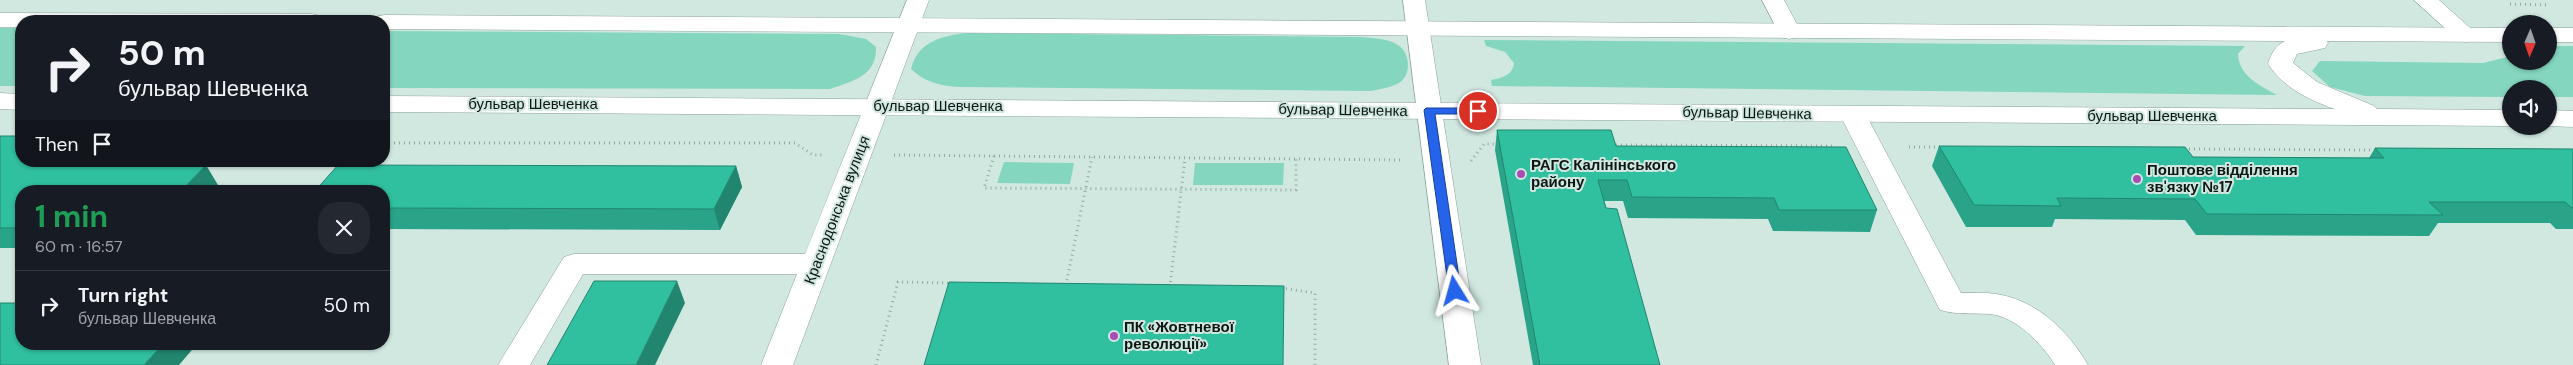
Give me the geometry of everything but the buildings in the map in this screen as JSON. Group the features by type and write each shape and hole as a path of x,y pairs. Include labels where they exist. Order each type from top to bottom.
{"main road":[{"name":"Краснодонська вулиця","path":"777,365 857,155 879,106 918,0"},
{"path":"1414,0 1466,365"},
{"path":"1773,0 1789,32"},
{"path":"2425,0 2466,35"},
{"path":"0,20 15,20"},
{"path":"390,22 2502,35"},
{"path":"2382,118 2304,86 2289,75 2280,64 2282,56 2288,48 2298,43 2438,44 2466,35"},
{"path":"2558,35 2573,35"},
{"path":"0,102 15,102"},
{"name":"бульвар Шевченка","path":"390,104 2502,118"},
{"path":"1853,114 1951,303 1996,304 2024,315 2054,338 2072,365"},
{"path":"2557,118 2573,118"},
{"path":"514,365 574,264 816,264"}],"path":[{"path":"390,142 795,143 813,155 1196,158"},
{"path":"994,156 984,188 1296,190 1296,159"},
{"path":"1066,285 1092,157"},
{"path":"1170,286 1185,158"},
{"path":"876,365 898,282 959,284"},
{"path":"1056,285 1075,285"},
{"path":"1161,286 1180,287"},
{"path":"1276,288 1315,294 1315,365"}],"green space":[{"path":"0,28 15,28 15,86 0,86"},
{"path":"390,31 839,34 866,39 876,47 875,57 868,71 855,80 830,89 390,88"},
{"path":"967,33 1374,38 1398,45 1405,53 1408,65 1402,81 1371,91 959,87 945,86 933,82 911,69 914,60 925,46 940,38"},
{"path":"1484,40 2245,46 2238,54 2242,68 2251,79 2277,95 1492,86 1491,80 1503,77 1509,73 1514,63 1505,52 1486,46"},
{"path":"2558,46 2573,46 2573,97 2557,97 2557,80 2502,80 2502,97 2365,96 2330,87 2312,71 2320,61 2483,63 2502,58 2502,70 2558,70"},
{"path":"1004,162 1074,163 1070,184 997,183"},
{"path":"1195,163 1284,163 1283,185 1193,185"}],"place":[{"name":"РАГС Калінінського району","path":"1521,174"},
{"name":"Поштове відділення зв'язку №17","path":"2137,179"},
{"name":"ПК «Жовтневої революції»","path":"1114,336"}],"route":[{"path":"1455,291 1430,110 1478,111"}]}
